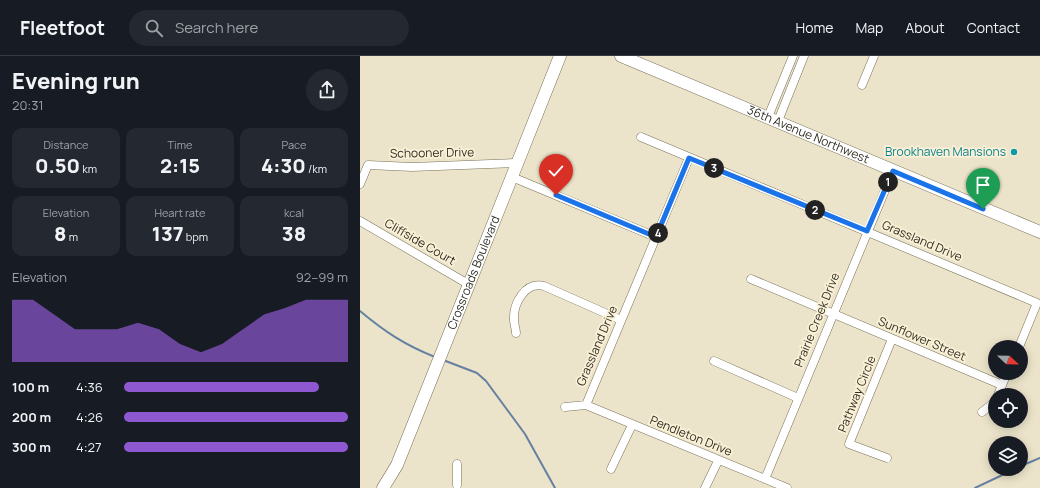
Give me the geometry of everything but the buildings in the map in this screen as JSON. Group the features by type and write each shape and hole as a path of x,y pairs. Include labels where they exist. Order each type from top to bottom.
{"street":[{"name":"Crossroads Boulevard","path":"383,488 397,465 560,56"},
{"name":"36th Avenue Northwest","path":"620,56 1040,232"},
{"path":"773,119 793,56"},
{"path":"773,119 804,56"},
{"path":"862,85 874,56"},
{"path":"641,137 689,158"},
{"name":"Grassland Drive","path":"586,405 689,158 1037,303 1022,340"},
{"name":"Schooner Drive","path":"360,184 368,165 412,167 517,163"},
{"name":"Prairie Creek Drive","path":"765,479 832,314 893,171"},
{"path":"512,177 656,237"},
{"name":"Cliffside Court","path":"360,220 468,284"},
{"name":"Sunflower Street","path":"751,279 1002,385"},
{"path":"516,333 514,320 521,296 528,288 535,285 544,286 621,320"},
{"name":"Pathway Circle","path":"887,458 850,444 892,339"},
{"path":"714,362 798,398"},
{"path":"1001,388 1004,380"},
{"path":"565,407 586,405"},
{"name":"Pendleton Drive","path":"586,405 718,461 787,488"},
{"path":"982,412 988,407"},
{"path":"611,469 632,425"},
{"path":"705,488 718,461"},
{"path":"457,464 458,487"}],"waterway":[{"path":"360,311 396,337 414,348 435,357"},
{"path":"443,360 477,373 486,381 525,434 555,488"},
{"path":"1028,463 1040,458"},
{"path":"975,488 1000,476"}],"place":[{"name":"Brookhaven Mansions","path":"1014,152"}],"route":[{"path":"556,195 656,237 689,158 867,231 893,171 983,209"}]}
